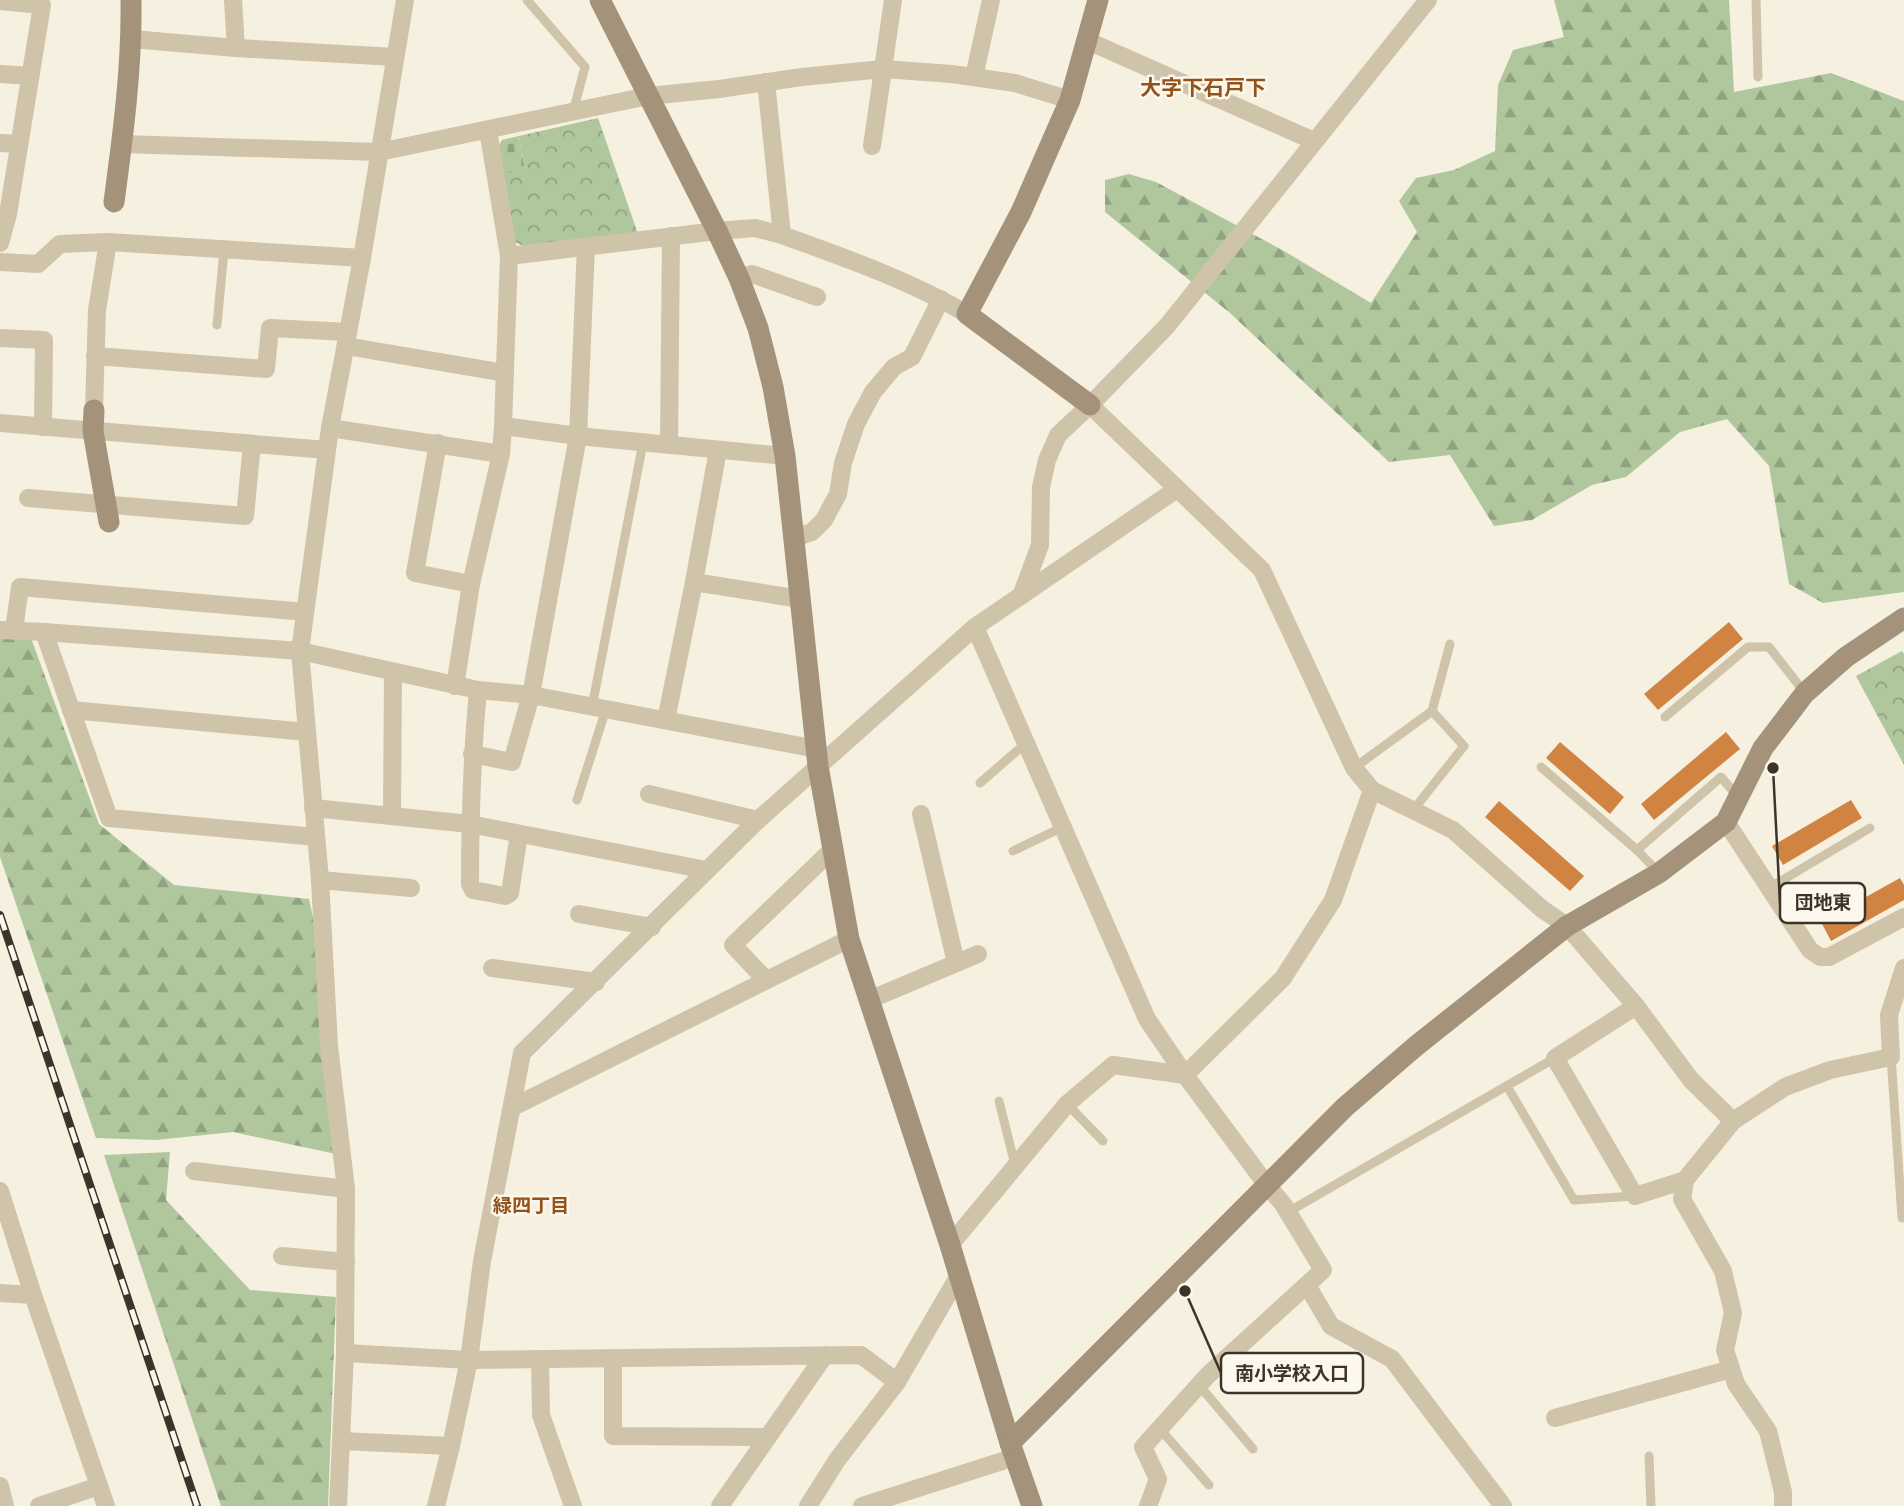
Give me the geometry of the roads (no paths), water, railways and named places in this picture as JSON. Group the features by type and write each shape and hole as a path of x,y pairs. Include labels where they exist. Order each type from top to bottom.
{"street":[{"path":"114,202 132,39 131,0"},
{"path":"233,0 236,48"},
{"path":"338,1506 345,1353 346,1189 329,1046 320,880 300,651 330,428 362,258 405,0"},
{"path":"600,0 717,231 758,328 774,387 785,456 817,757 849,939 950,1245 1032,1506"},
{"path":"872,146 893,0"},
{"path":"974,77 991,0"},
{"path":"967,314 1021,212 1070,100 1098,0"},
{"path":"1021,596 1040,545 1041,486 1047,460 1058,435 1167,326 1428,0"},
{"path":"0,243 42,5 8,1"},
{"path":"132,39 395,57"},
{"path":"1088,41 1314,141"},
{"path":"122,144 379,152 648,96 883,69 1015,83 1070,100"},
{"path":"0,74 30,76"},
{"path":"766,82 782,235"},
{"path":"454,686 471,584 501,454 503,426 509,256 488,130"},
{"path":"0,143 19,144"},
{"path":"509,256 755,228 782,235 876,270 941,299 967,314 1090,405 1262,570 1354,768 1372,790 1453,830 1542,909 1567,926 1636,1006 1691,1080 1732,1121"},
{"path":"668,445 671,236"},
{"path":"0,262 38,264 60,244 108,242 362,258"},
{"path":"107,514 94,420 97,310 108,242"},
{"path":"472,754 512,762 531,695 578,436 586,246"},
{"path":"739,278 752,274 817,297"},
{"path":"793,538 812,532 824,520 838,494 843,463 856,424 873,392 894,367 912,358 941,299"},
{"path":"96,356 266,369 270,328 347,339 505,373"},
{"path":"0,338 44,340 43,427"},
{"path":"0,423 43,427 94,420 252,444 327,450"},
{"path":"503,426 785,456"},
{"path":"330,428 501,454"},
{"path":"438,443 415,572 471,584"},
{"path":"27,498 107,514 246,516 252,444"},
{"path":"666,720 719,450"},
{"path":"436,1506 452,1446 469,1360 482,1261 522,1053 652,927 817,757 975,627 1177,489"},
{"path":"694,582 800,599"},
{"path":"305,612 20,587 7,630 300,651 454,686 531,695 666,720 817,757"},
{"path":"862,1506 1013,1450 1266,1184 1345,1107 1416,1046 1567,926 1659,873 1726,822 1763,747 1805,693 1846,657 1904,618"},
{"path":"975,627 1147,1019 1185,1075 1288,1212 1323,1270 1199,1385 1143,1447 1158,1479 1148,1506"},
{"path":"44,632 109,818 316,837"},
{"path":"392,816 393,672"},
{"path":"478,690 472,754 470,824 470,884 473,890 505,896 510,893 519,834"},
{"path":"71,710 307,732"},
{"path":"1185,1075 1283,978 1333,900 1372,790"},
{"path":"649,794 758,820"},
{"path":"313,808 470,824 706,870"},
{"path":"921,814 956,963"},
{"path":"1726,822 1810,950 1820,957 1829,957 1904,917"},
{"path":"766,981 733,945 833,849"},
{"path":"320,880 411,888"},
{"path":"579,914 652,927"},
{"path":"513,1107 849,939"},
{"path":"869,1000 978,954"},
{"path":"492,968 596,982"},
{"path":"1783,1506 1783,1492 1769,1432 1736,1384 1725,1350 1733,1313 1723,1270 1682,1199 1685,1180 1732,1121 1785,1087 1830,1070 1897,1056 1889,1015 1904,968"},
{"path":"1636,1006 1555,1058 1635,1196 1685,1180"},
{"path":"950,1245 1068,1104 1113,1065 1185,1075"},
{"path":"194,1171 346,1189"},
{"path":"0,1191 9,1247 33,1295 106,1506"},
{"path":"282,1256 346,1262"},
{"path":"808,1506 837,1460 897,1381 958,1277"},
{"path":"1307,1285 1331,1326 1392,1359 1503,1506"},
{"path":"0,1293 33,1295"},
{"path":"345,1353 469,1360 861,1355 897,1381"},
{"path":"720,1506 825,1355"},
{"path":"540,1359 541,1415 573,1506"},
{"path":"613,1359 613,1436 767,1437"},
{"path":"1555,1418 1731,1369"},
{"path":"341,1441 452,1446"},
{"path":"0,1486 5,1506"},
{"path":"39,1506 99,1486"}],"lane":[{"path":"527,0 585,68 573,112"},
{"path":"1756,0 1758,76"},
{"path":"217,325 224,250"},
{"path":"577,800 599,708 643,443"},
{"path":"1354,768 1432,711 1450,644"},
{"path":"1665,717 1748,647 1769,647 1805,693"},
{"path":"1414,809 1464,746 1432,711"},
{"path":"981,783 1026,743"},
{"path":"1541,767 1637,850 1659,873"},
{"path":"1637,850 1721,778 1739,798"},
{"path":"1013,851 1063,827"},
{"path":"1769,888 1870,828"},
{"path":"1897,1056 1902,1218"},
{"path":"1288,1212 1555,1058"},
{"path":"1507,1086 1574,1200 1635,1196"},
{"path":"999,1101 1015,1165"},
{"path":"1068,1104 1103,1142"},
{"path":"1199,1385 1253,1449"},
{"path":"1160,1429 1209,1485"},
{"path":"1649,1456 1651,1506"}],"railway":[{"path":"0,915 197,1506"}],"place":[{"name":"団地東","path":"1773,768"},
{"name":"南小学校入口","path":"1185,1291"}],"district":[{"name":"大字下石戸下","path":"1203,87"},
{"name":"緑四丁目","path":"531,1205"}]}
